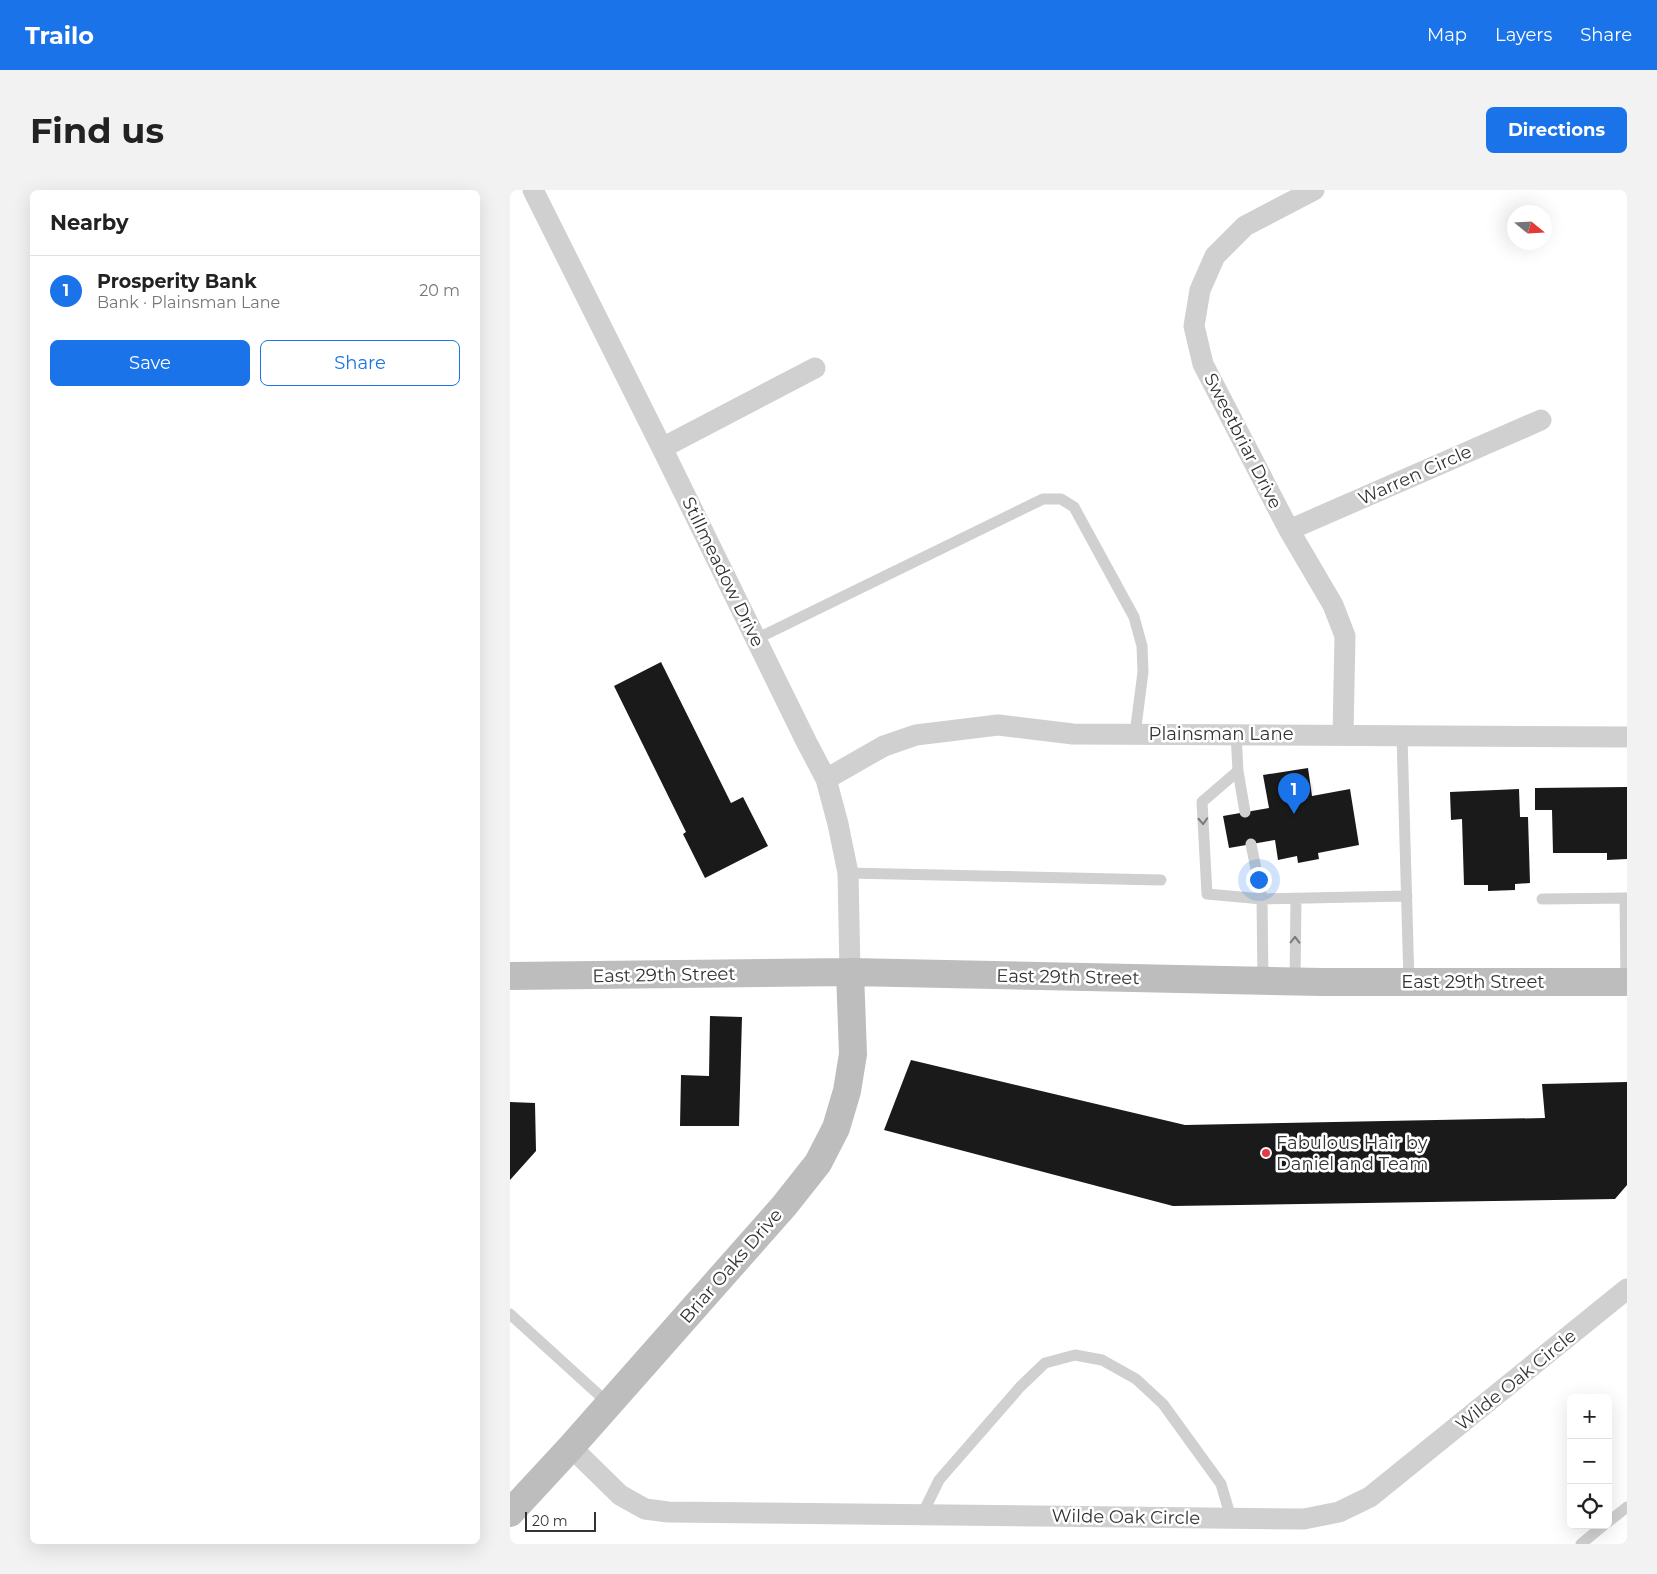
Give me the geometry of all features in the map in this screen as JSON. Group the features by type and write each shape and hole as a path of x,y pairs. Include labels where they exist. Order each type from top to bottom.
{"main road":[{"name":"East 29th Street","path":"510,976 850,972 1295,982 1627,982"},
{"name":"Briar Oaks Drive","path":"510,1513 571,1447 784,1206 818,1163 836,1128 847,1091 853,1054 850,972"}],"street":[{"name":"Stillmeadow Drive","path":"533,190 826,779 848,873 850,972"},
{"name":"Sweetbriar Drive","path":"1314,190 1245,226 1215,256 1200,290 1194,326 1203,364 1289,530 1333,605 1345,636 1342,735"},
{"path":"662,448 815,368"},
{"name":"Warren Circle","path":"1289,530 1541,420"},
{"name":"Plainsman Lane","path":"826,779 884,746 916,735 998,725 1073,734 1627,738"},
{"name":"Wilde Oak Circle","path":"571,1447 620,1495 645,1509 668,1512 1304,1519 1340,1512 1370,1497 1627,1289"}],"lane":[{"path":"756,639 1043,499 1060,499 1074,507 1134,616 1142,646 1143,672 1135,734"},
{"path":"1236,734 1238,772 1245,812"},
{"path":"1402,736 1409,982"},
{"path":"1238,772 1202,802 1207,894 1262,899 1407,896"},
{"path":"1251,844 1262,899 1262,981"},
{"path":"848,873 1161,880"},
{"path":"1295,982 1296,898"},
{"path":"1542,899 1626,898 1627,982"},
{"path":"510,1314 609,1404"},
{"path":"922,1515 939,1480 1020,1387 1045,1364 1076,1355 1102,1360 1136,1378 1163,1404 1220,1484 1231,1518"},
{"path":"1612,1519 1627,1507"},
{"path":"1581,1544 1599,1529"}],"building":[{"path":"661,662 731,803 743,797 768,846 705,878 683,834 686,832 614,686"},
{"path":"1308,768 1312,796 1350,789 1359,845 1318,853 1319,859 1298,863 1297,856 1278,860 1275,840 1229,848 1223,816 1269,808 1263,775"},
{"path":"1627,787 1627,859 1607,860 1607,853 1553,853 1552,810 1535,810 1535,788"},
{"path":"1519,789 1520,817 1528,817 1530,883 1515,884 1515,890 1488,891 1488,885 1464,885 1462,819 1451,820 1450,792"},
{"path":"710,1016 742,1017 739,1126 680,1126 681,1075 709,1076"},
{"path":"911,1060 1185,1125 1545,1118 1542,1084 1627,1082 1627,1185 1615,1199 1173,1206 884,1130"},
{"path":"510,1102 535,1103 536,1151 510,1180"}],"place":[{"name":"Prosperity Bank","path":"1294,814"},
{"name":"Fabulous Hair by Daniel and Team","path":"1266,1153"}]}
